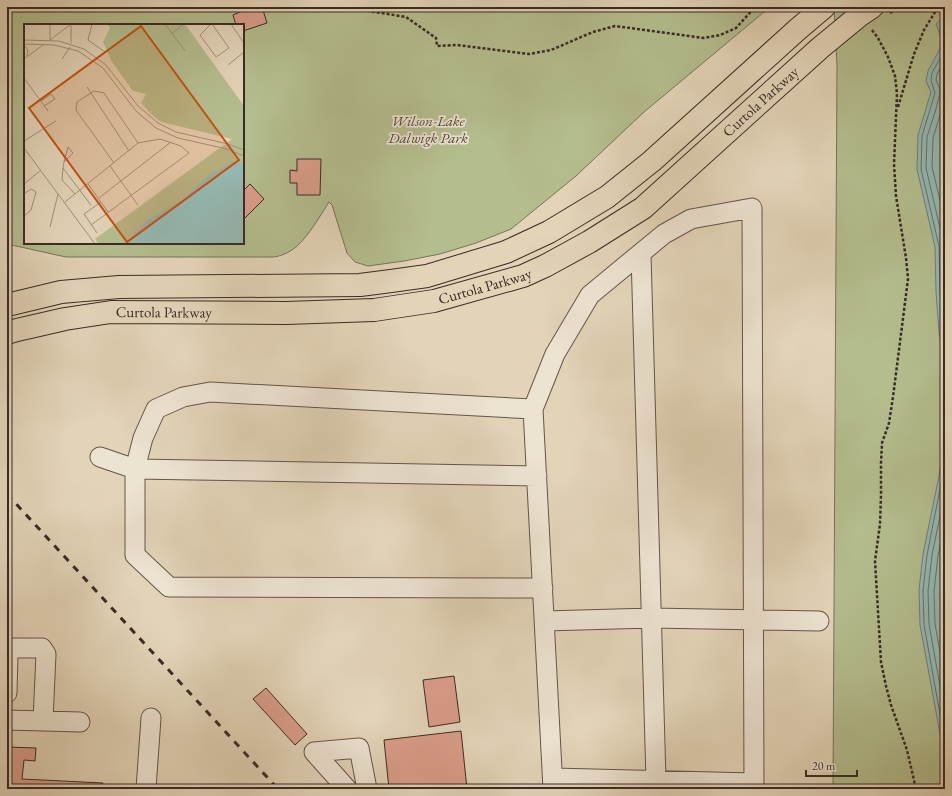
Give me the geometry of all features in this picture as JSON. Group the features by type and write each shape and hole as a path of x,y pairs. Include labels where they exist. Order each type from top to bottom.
{"main road":[{"name":"Curtola Parkway","path":"7,305 61,292 119,287 332,286 368,284 427,276 506,252 550,232 607,197 652,161 824,7"},
{"name":"Curtola Parkway","path":"7,333 65,319 111,312 286,313 374,310 434,301 523,276 589,242 643,208 820,48 866,11"}],"street":[{"path":"752,208 754,786 680,785 656,780 553,784 533,409 555,354 590,295 664,234 691,219 752,208"},
{"path":"641,254 656,780"},
{"path":"533,409 210,392 183,397 156,409 143,438 135,469 135,555 169,587 543,588"},
{"path":"100,457 135,469 537,476"},
{"path":"544,621 651,618 819,621"},
{"path":"7,693 8,655 12,648 42,648 46,654 43,721"},
{"path":"146,789 151,718"},
{"path":"7,720 80,722"},
{"path":"346,789 314,752 359,748 367,789"}],"path":[{"path":"357,9 406,17 436,38 437,46 457,45 529,54 551,50 593,32 615,26 704,38 720,35 736,28 755,7"},
{"path":"896,111 914,54 924,30 938,7"},
{"path":"866,11 888,56 895,76 897,94 894,164 896,196 908,279 889,423 882,444 880,510 875,561 882,668 891,705 907,750 916,789"}],"green space":[{"name":"Wilson-Lake Dalwigk Park","path":"7,7 770,7 644,112 576,176 511,229 476,243 440,254 368,266 355,262 347,253 332,205 329,202 312,228 297,246 288,253 274,257 66,257 7,244"},
{"path":"834,7 945,7 945,789 833,789 837,65"}],"water":[{"path":"945,16 945,368 939,332 935,247 917,169 918,135 931,92 926,81 928,71 943,43 936,24"},
{"path":"945,423 945,761 920,625 919,590 923,554 944,445"}],"building":[{"path":"241,7 262,7 267,23 244,31 244,24 236,24 233,15 242,11"},
{"path":"297,159 321,159 320,195 297,195 297,183 290,183 290,170 297,171"},
{"path":"250,184 264,199 244,219 244,190"},
{"path":"454,676 460,722 429,727 423,680"},
{"path":"266,688 307,734 295,745 253,699"},
{"path":"461,731 467,789 389,789 384,740"},
{"path":"7,747 36,748 35,761 24,760 22,779 103,783 102,789 7,789"}],"railway":[{"path":"7,494 278,789"}]}
